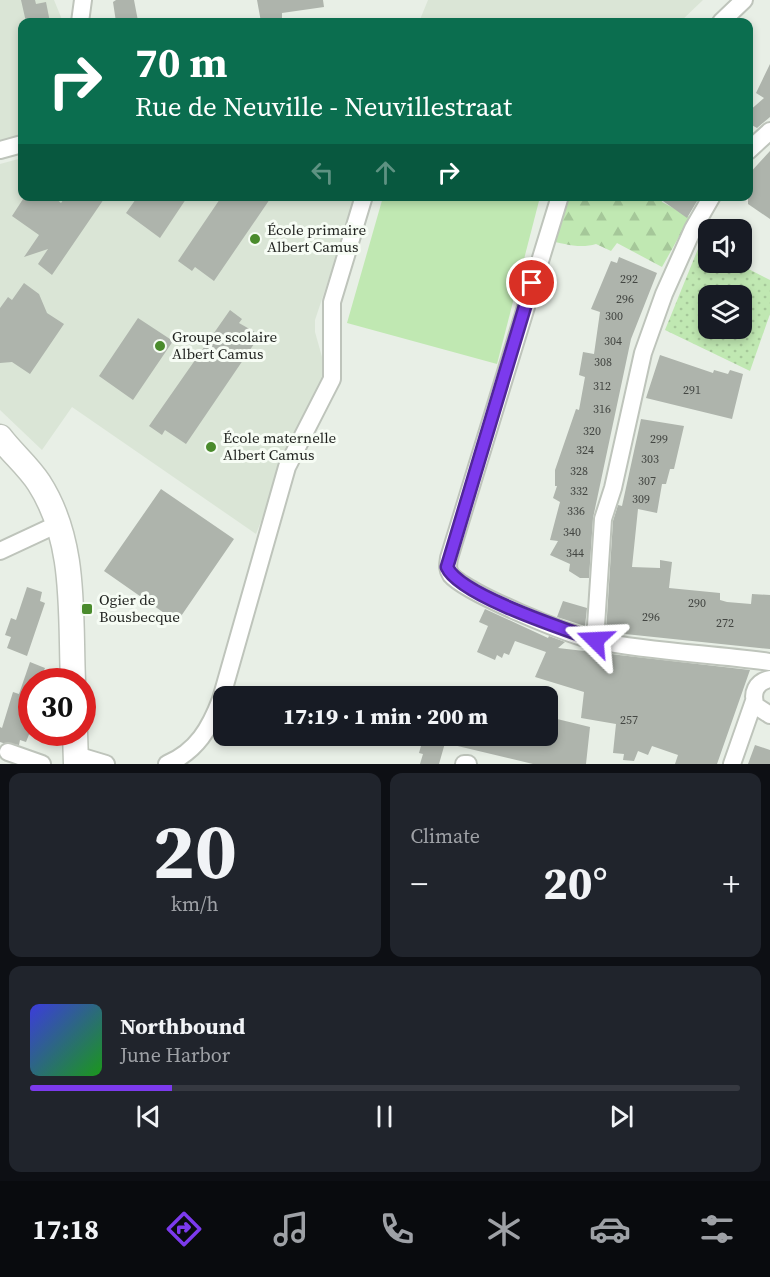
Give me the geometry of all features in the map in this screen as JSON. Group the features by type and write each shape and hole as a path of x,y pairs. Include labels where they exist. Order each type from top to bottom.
{"street":[{"path":"81,18 84,0"},
{"path":"726,18 744,0"},
{"path":"753,146 770,131"},
{"path":"0,150 18,145"},
{"path":"167,764 195,746 213,722 221,699 291,456 332,379 332,302 362,201"},
{"path":"558,201 447,567 459,582 514,610 595,640 770,662"},
{"path":"595,640 603,519 613,488 643,353 664,294 693,229 709,201"},
{"path":"3,442 39,483 58,524 69,567 73,668"},
{"path":"0,551 58,524"},
{"path":"732,764 754,701 757,685 770,679"},
{"path":"754,701 759,710 770,715"},
{"path":"76,750 106,764"},
{"path":"4,755 42,764"}],"shaded area":[{"path":"0,0 54,0 61,18 18,18 18,136 0,141"},
{"path":"428,0 703,0 684,18 421,18"},
{"name":"Groupe scolaire Albert Camus","path":"18,159 18,201 355,201 315,320 315,332 324,364 322,378 316,394 306,409 256,534 72,407 42,450 0,410 0,164"}],"green space":[{"path":"382,201 539,201 497,364 347,323"},
{"path":"560,201 662,201 690,217 662,267 617,243 611,251 596,244 578,246 548,240"},
{"path":"698,249 698,273 752,273 752,271 770,280 770,314 750,371 665,330"}],"building":[{"path":"21,0 35,0 36,4 46,2 49,18 25,18"},
{"path":"134,0 137,18 115,18 113,2"},
{"path":"257,0 323,0 324,7 282,13 282,18 260,18"},
{"path":"770,64 770,117 757,128 753,126 753,108 764,98 756,93"},
{"path":"770,151 770,219 748,204 748,201 753,201 753,170"},
{"path":"22,201 59,201 61,203 62,201 103,201 52,275 38,264 48,249 24,257 39,235 12,216"},
{"path":"134,201 185,201 160,238 126,213"},
{"path":"219,201 269,201 214,281 195,267 192,271 178,261"},
{"path":"663,201 697,201 687,218"},
{"path":"619,257 657,273 631,339 593,518 589,578 580,578 569,571 570,564 550,555 558,541 550,540 560,502 553,498 557,486 555,486 555,470 576,409 579,410 585,377 579,375 583,352 594,354 600,312 591,309 611,261 617,263"},
{"path":"24,283 39,294 47,313 64,324 30,374 12,362 0,363 0,308 8,297 12,300"},
{"path":"230,310 242,319 239,323 260,335 186,444 165,430 162,435 149,426"},
{"path":"138,318 173,341 133,400 99,376"},
{"path":"660,355 713,373 714,370 728,374 730,370 743,374 732,419 646,398"},
{"path":"641,419 684,426 674,469 670,469 666,484 662,484 657,513 638,509 632,567 660,568 660,560 672,562 669,588 720,593 720,600 727,602 751,604 752,594 770,595 770,649 606,632 613,521 618,505 622,506"},
{"path":"161,489 234,539 177,622 104,571"},
{"path":"27,587 42,592 40,601 45,603 27,656 7,648 11,637 5,635 11,618 16,620"},
{"path":"563,601 587,608 585,626 557,617"},
{"path":"485,609 548,638 549,636 565,642 558,648 750,670 717,764 675,764 678,755 652,746 648,755 638,751 634,761 623,760 624,754 613,753 616,724 581,718 584,692 535,677 546,652 515,641 509,655 504,653 502,658 497,655 495,660 477,652 488,626 479,622"},
{"path":"30,662 45,668 28,668"},
{"path":"13,692 18,694 18,745 0,742 0,727 2,728"},
{"path":"558,719 590,727 586,764 533,764 458,746 558,746"},
{"path":"755,745 770,750 770,764 748,764"},
{"path":"421,746 444,746 439,764 420,764 423,754 419,753"}],"place":[{"name":"École primaire Albert Camus","path":"255,239"},
{"name":"Groupe scolaire Albert Camus","path":"160,346"},
{"name":"École maternelle Albert Camus","path":"211,447"},
{"name":"Ogier de Bousbecque","path":"87,609"}],"route":[{"path":"532,283 447,567 450,574 459,582 514,610 595,640"}]}
